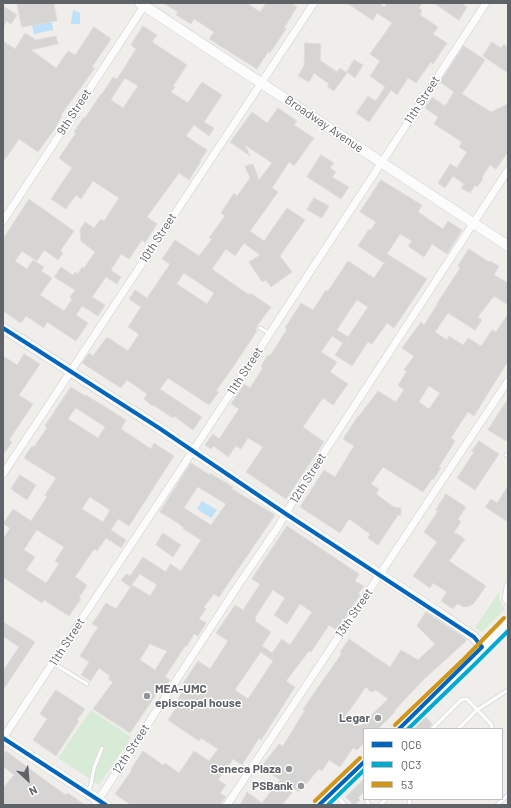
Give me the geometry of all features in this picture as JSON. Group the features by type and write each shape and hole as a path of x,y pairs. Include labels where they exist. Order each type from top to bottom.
{"main road":[{"name":"Broadway Avenue","path":"143,4 508,246"},
{"path":"3,328 159,428 192,452 380,574 474,637 482,647"},
{"path":"400,728 508,622"},
{"path":"3,738 88,794 99,803"},
{"path":"319,805 363,763"}],"street":[{"name":"10th Street","path":"3,474 314,3"},
{"name":"11th Street","path":"3,738 486,3"},
{"name":"9th Street","path":"3,221 143,4"},
{"name":"12th Street","path":"99,803 237,587 286,514 299,491 508,170"},
{"name":"13th Street","path":"227,805 508,381"},
{"path":"508,586 506,599 508,601"}],"lane":[{"path":"260,328 269,333"},
{"path":"53,663 86,684"},
{"path":"459,728 477,710 508,690"},
{"path":"433,728 461,700 467,700 490,722 492,726 491,728"},
{"path":"88,794 94,768 102,748"},
{"path":"333,792 344,804"}],"green space":[{"path":"499,592 499,600 505,609 482,632 475,628"},
{"path":"91,710 131,737 99,785 58,758"}],"water":[{"path":"73,10 80,13 80,24 71,24"},
{"path":"52,22 53,30 34,34 32,25"},
{"path":"202,501 217,510 211,518 197,509"}],"building":[{"path":"17,3 54,3 57,21 22,27"},
{"path":"163,3 247,3 260,12 266,3 291,3 297,7 284,28 286,29 257,69 209,39 214,32 194,19 191,24 176,15 178,12"},
{"path":"347,3 379,3 384,7 387,3 422,3 419,8 422,10 420,15 438,27 433,34 447,43 433,64 431,62 416,83 408,78 397,95 391,90 369,122 356,113 368,96 376,101 385,87 370,76 380,61 370,54 392,23 377,13 373,20"},
{"path":"434,3 461,3 467,7 459,20"},
{"path":"3,6 17,15 11,24 7,21 3,27"},
{"path":"143,26 157,35 152,42 187,65 173,86 175,87 171,92 188,103 202,82 222,95 204,122 214,128 209,136 194,125 186,136 207,150 201,161 189,180 179,173 147,217 157,224 145,243 142,240 129,259 121,254 111,270 121,277 117,284 106,277 92,297 105,305 98,316 82,306 76,315 88,323 76,341 47,322 44,328 26,316 21,323 3,311 3,239 29,199 74,231 60,251 63,253 58,260 44,250 37,261 22,251 15,261 27,269 33,260 44,267 41,271 52,278 40,295 64,311 72,299 70,297 75,290 54,277 61,267 73,275 75,272 78,274 82,267 84,268 95,252 81,241 80,230 85,222 94,228 101,219 104,221 119,198 93,181 81,199 76,195 66,209 51,199 72,168 59,158 76,133 74,132 84,117 85,118 113,77 117,79 136,49 131,45","holes":["125,78 138,86 123,108 111,100"]},
{"path":"94,27 111,39 92,67 95,68 61,115 62,116 54,130 38,152 19,139 3,162 3,41 15,49 25,33 36,40 56,36 58,44 31,50 56,68 68,51 75,55"},
{"path":"492,42 501,48 504,44 508,47 508,73 483,56"},
{"path":"305,43 321,44 320,60 337,72 340,68 347,73 334,91 327,86 329,84 314,73 309,82 298,76 304,66"},
{"path":"464,46 485,60 462,94 491,112 508,104 508,152 496,169 490,165 482,177 483,179 477,187 475,185 470,193 461,188 464,184 453,176 445,188 438,183 450,164 457,168 467,152 459,147 462,142 434,124 438,117 425,108 432,97 445,106 454,92 440,82"},
{"path":"354,60 363,65 355,78 347,72"},
{"path":"278,108 297,121 294,125 314,138 294,166 289,162 272,188 278,192 250,231 264,241 287,208 305,220 280,256 292,272 271,287 266,280 262,282 249,262 260,255 244,243 235,256 226,249 212,269 249,295 250,293 271,307 257,326 257,331 216,391 219,392 209,405 168,378 160,389 202,417 193,430 174,416 173,418 153,405 152,406 144,399 147,394 127,380 121,388 82,363 89,353 93,356 107,337 128,351 139,334 128,327 141,307 129,299 135,290 147,298 170,264 162,259 175,240 199,256 212,239 209,238 225,216 221,213 234,193 237,196 250,178 245,166 253,164 259,180 272,163 245,145 250,156 230,142 252,112 267,123","holes":["184,273 214,293 207,304 177,284"]},
{"path":"321,155 334,163 330,168 336,172 332,177 349,187 341,199 307,177"},
{"path":"381,180 422,205 418,212 443,229 448,221 462,230 447,254 432,244 424,257 408,246 412,241 400,234 387,254 427,279 394,328 387,323 372,344 368,342 352,366 335,355 343,343 332,336 321,352 337,362 330,372 348,384 333,405 323,398 303,427 324,442 286,499 246,472 263,447 248,438 241,449 236,446 228,457 214,446 211,449 205,445 213,434 219,439 239,409 231,404 244,384 250,388 263,368 261,366 268,355 270,356 301,303 313,310 348,261 374,278 384,263 358,246 369,229 371,230 376,222 360,212","holes":["357,300 368,307 348,337 337,330"]},
{"path":"314,198 329,206 322,218 307,210"},
{"path":"469,249 489,262 490,261 499,266 494,275 508,283 508,305 494,296 478,317 482,320 475,330 448,313 435,332 447,340 449,336 463,345 468,338 481,346 492,330 496,332 508,314 508,361 474,416 468,412 458,427 451,438 455,441 439,467 441,468 423,492 383,467 371,484 379,489 376,494 394,507 401,508 401,516 398,515 378,545 368,538 370,534 349,519 340,533 300,507 324,470 335,477 354,446 343,439 358,416 378,391 396,402 404,390 398,385 407,371 404,370 414,356 402,348 421,322 424,325 460,268 458,266","holes":["429,386 440,393 429,409 419,402"]},
{"path":"24,354 40,364 19,395 33,404 9,440 12,442 3,455 3,356 17,365"},
{"path":"71,387 126,420 121,429 151,449 154,443 174,456 129,526 118,519 111,530 126,540 121,548 106,538 97,551 94,549 75,577 87,585 79,598 81,599 69,616 44,600 42,603 3,577 3,539 10,528 3,524 13,509 31,521 47,497 45,495 56,478 24,458 32,446 34,447 47,428 45,426","holes":["76,408 105,427 98,438 68,419","90,497 110,510 103,522 82,509","37,530 64,547 55,561 59,564 46,583 26,570 35,557 24,550"]},
{"path":"508,399 508,438 506,441 488,430"},
{"path":"479,441 499,454 475,490 457,478 474,452 472,451"},
{"path":"191,463 233,487 232,489 275,515 219,597 214,594 204,607 206,609 199,619 206,623 198,636 194,634 186,647 185,646 165,677 170,680 165,688 162,686 130,733 93,709 113,682 108,679 110,676 99,668 91,681 81,675 89,662 80,656 98,627 92,624 106,603 116,609 132,585 150,596 157,585 140,574 130,587 121,580 126,574 130,576 143,557 166,572 170,564 181,571 201,540 160,512","holes":["198,487 226,504 211,525 184,508","150,644 167,651 155,670 140,660"]},
{"path":"20,475 36,485 27,500 11,489"},
{"path":"508,486 508,522 485,507 491,499 497,503"},
{"path":"446,494 466,507 458,519 461,522 454,532 465,539 449,561 486,586 474,603 470,606 464,607 457,604 453,609 441,601 447,592 433,583 430,588 413,576 437,542 424,532 438,511 436,510"},
{"path":"287,526 359,574 355,581 364,586 358,594 360,595 337,630 329,625 311,652 309,651 286,681 295,687 261,740 259,738 242,765 233,759 218,780 226,785 220,793 226,797 220,805 131,805 115,794 143,751 163,765 165,763 179,773 194,751 209,761 218,749 201,738 199,741 168,720 181,701 178,699 185,687 182,685 198,661 210,669 228,641 216,633 235,605 243,610 260,584 252,579","holes":["273,590 285,598 274,615 287,624 300,604 312,612 290,645 282,639 272,653 262,646 271,632 255,621 255,618","261,652 273,661 248,699 235,690"]},
{"path":"163,533 181,545 173,557 156,545"},
{"path":"426,612 466,639 466,641 422,681 379,728 363,728 363,744 357,750 353,748 340,767 329,760 322,771 319,769 299,792 295,789 282,805 240,805 247,792 262,803 280,780 261,767 279,744 283,746 305,710 303,709 342,653 340,652 349,639 390,667 401,650 418,660 435,644 417,626","holes":["366,687 371,692 376,690 388,699 360,726 345,717"]},
{"path":"3,622 35,642 3,690 3,671 19,647 3,636"},
{"path":"56,690 85,709 56,756 33,740 47,719 40,714"},
{"path":"426,717 432,724 430,728 415,728"},
{"path":"6,751 66,795 68,793 85,805 5,805 3,803 3,788 14,775 3,766 3,756"},
{"path":"363,780 363,793 358,798 360,800 354,805 346,797"}],"transit line":[{"name":"QC6","path":"3,328 159,428 286,514 474,637 482,647 400,728"},
{"name":"53","path":"395,725 465,658 504,618"},
{"name":"QC3","path":"409,728 508,631"},
{"name":"QC6","path":"3,738 106,805"},
{"name":"53","path":"315,801 360,758"},
{"name":"QC6","path":"319,805 363,763"},
{"name":"QC3","path":"328,805 363,771"}],"place":[{"name":"MEA-UMC episcopal house","path":"147,696"},
{"name":"Legar","path":"378,718"},
{"name":"Seneca Plaza","path":"289,769"},
{"name":"PSBank","path":"301,786"}]}
